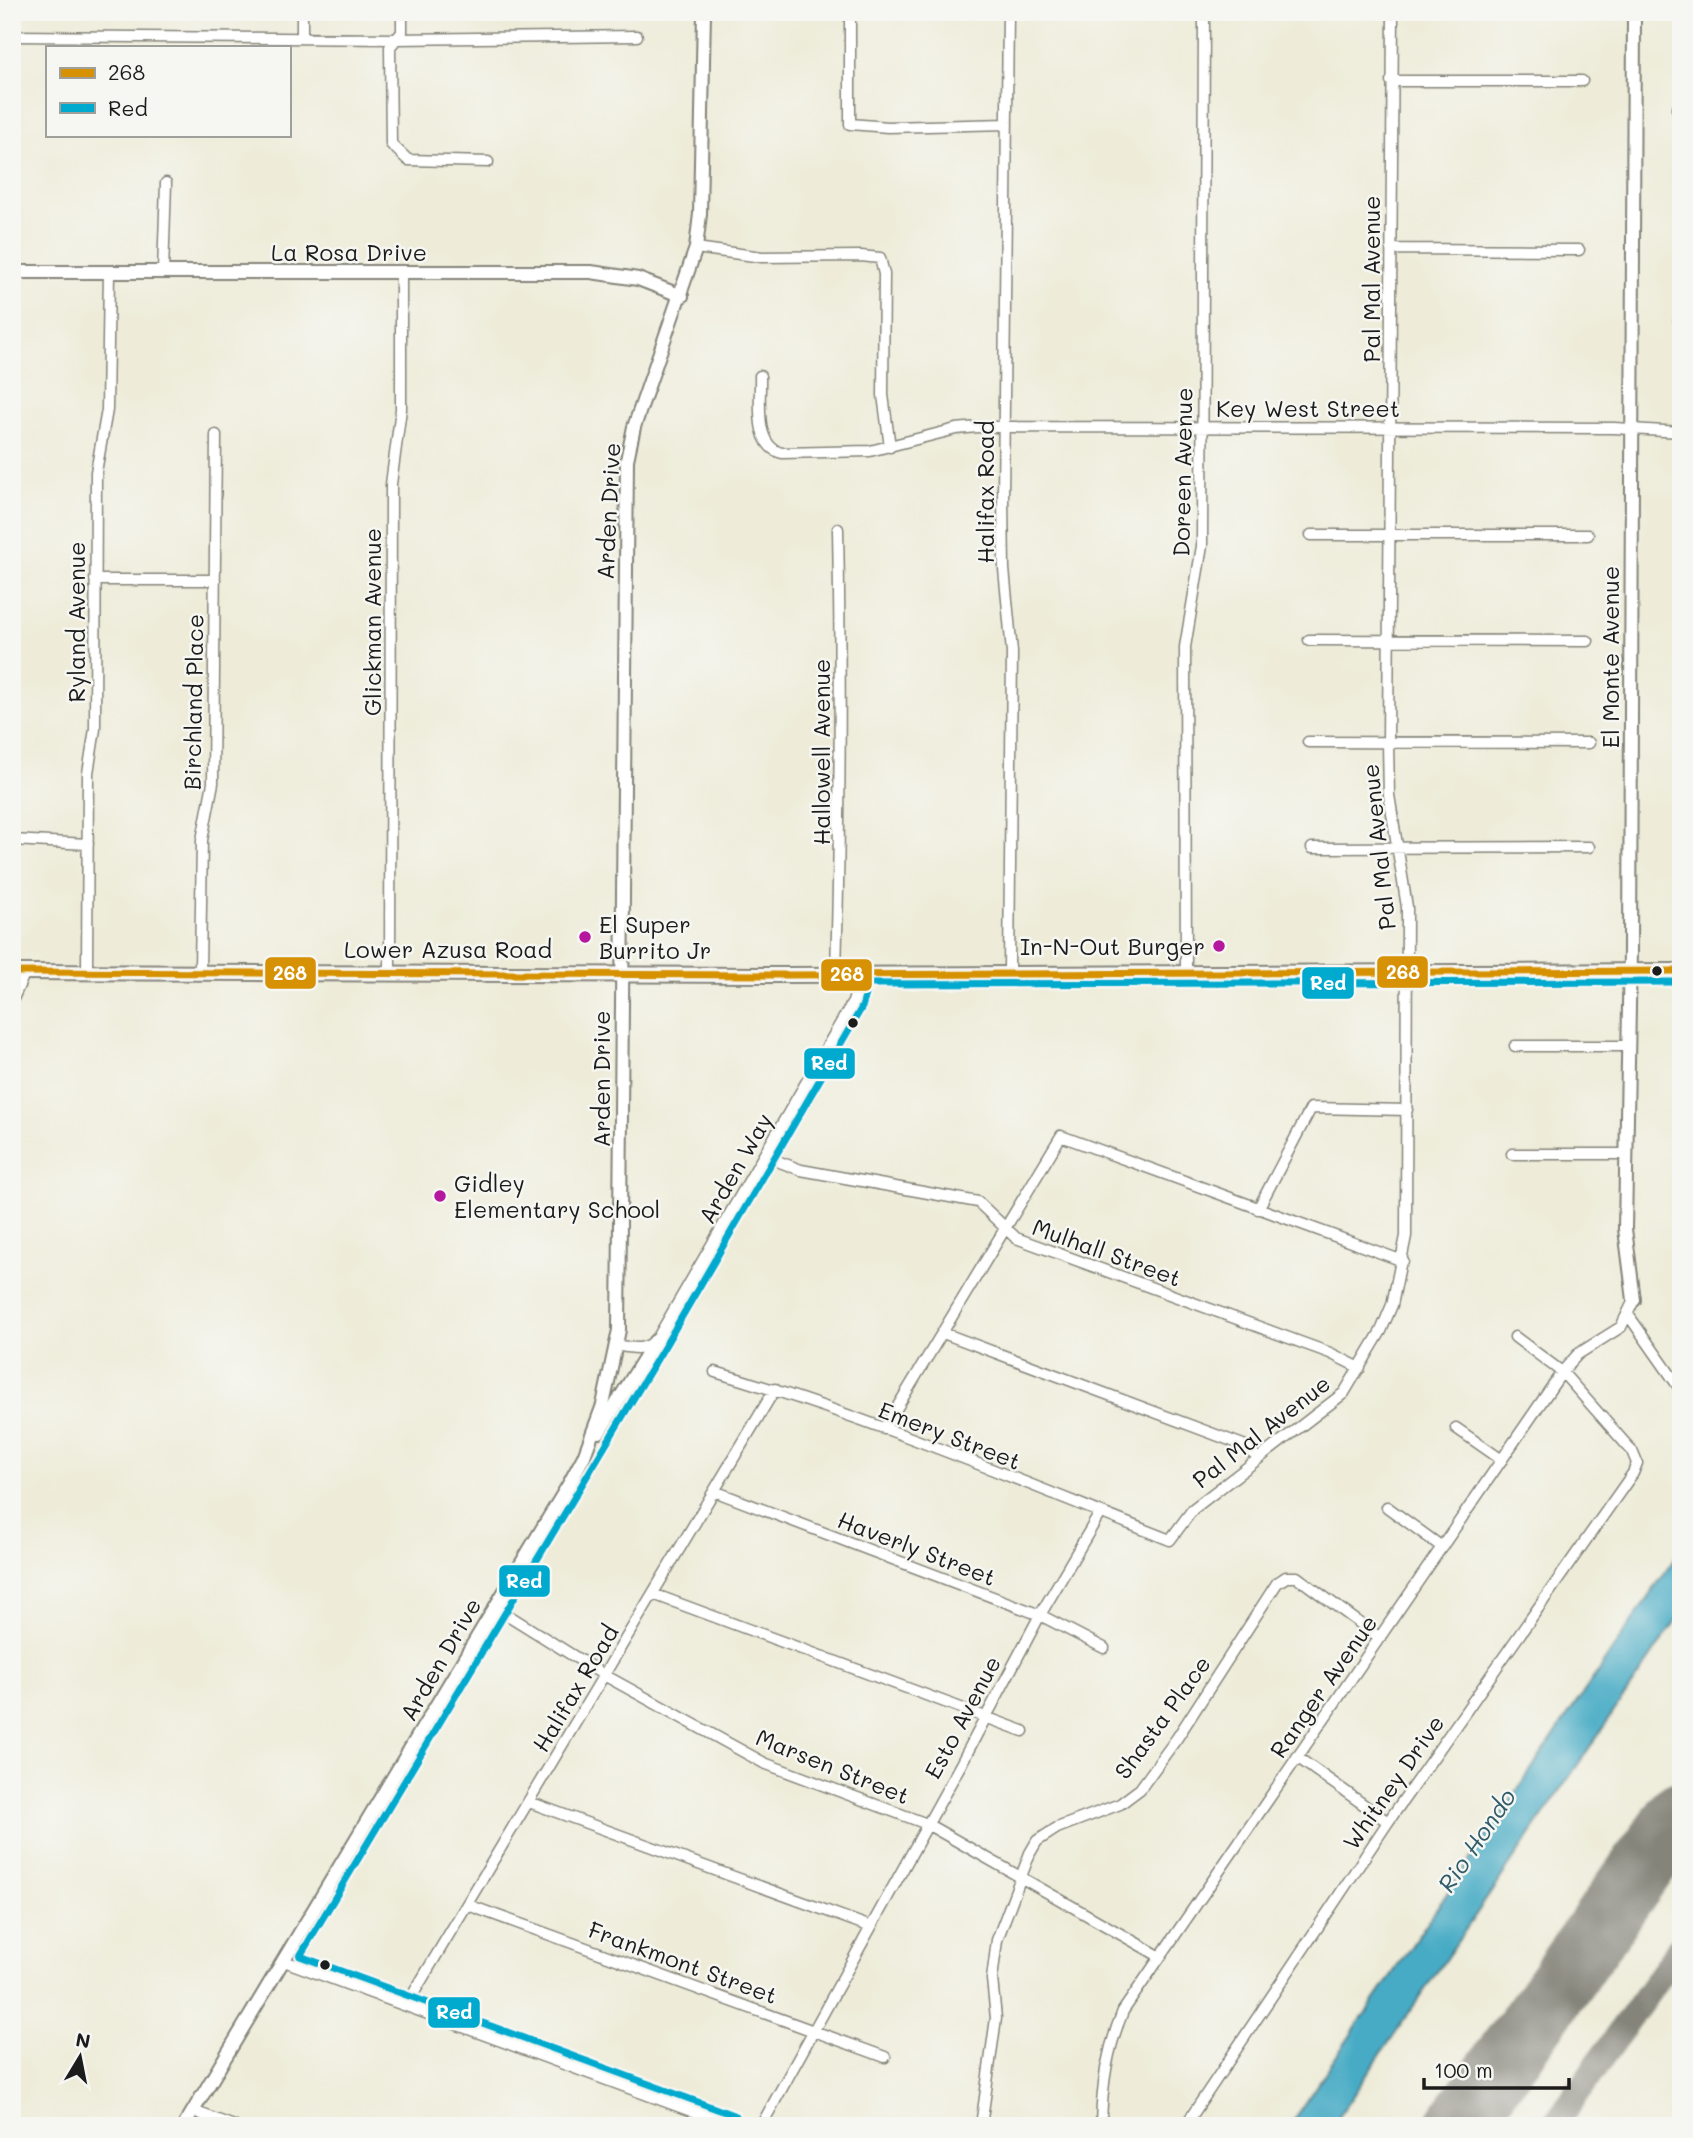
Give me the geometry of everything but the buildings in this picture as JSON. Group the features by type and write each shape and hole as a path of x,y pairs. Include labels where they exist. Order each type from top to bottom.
{"main road":[{"name":"Lower Azusa Road","path":"18,972 200,970 861,974 1009,971 1681,971"}],"street":[{"path":"302,12 302,38"},
{"path":"402,12 402,32 390,47 389,134 397,152 408,160 424,162 488,162"},
{"name":"Arden Drive","path":"184,2126 584,1456 603,1405 619,1329 627,460 634,427 682,296 696,248 700,214 704,12"},
{"path":"849,12 850,124 888,127 1007,124"},
{"name":"Halifax Road","path":"1008,12 1003,539 1012,652 1009,971"},
{"name":"Doreen Avenue","path":"1186,973 1185,647 1202,546 1204,12"},
{"name":"Pal Mal Avenue","path":"1170,1540 1193,1509 1343,1394 1360,1368 1392,1305 1403,1261 1406,1236 1407,908 1389,795 1388,743 1393,12"},
{"name":"El Monte Avenue","path":"1634,12 1625,1229 1634,1300"},
{"path":"12,36 396,39 637,36"},
{"path":"1391,81 1582,81"},
{"path":"163,273 166,183"},
{"path":"696,248 762,257 880,258 884,274 883,395 890,447"},
{"path":"1391,249 1579,250"},
{"name":"La Rosa Drive","path":"12,272 614,274 682,296"},
{"name":"Ryland Avenue","path":"87,971 88,773 95,729 96,472 107,410 109,273"},
{"name":"Glickman Avenue","path":"390,971 391,484 401,409 401,274"},
{"name":"Key West Street","path":"760,376 762,428 764,440 772,450 857,451 890,447 956,429 1003,426 1631,428 1681,432"},
{"name":"Birchland Place","path":"200,970 202,840 213,783 216,435"},
{"name":"Hallowell Avenue","path":"836,974 840,919 841,736 838,529"},
{"path":"1311,535 1588,535"},
{"path":"95,580 215,580"},
{"path":"1309,640 1588,641"},
{"path":"1308,742 1589,743"},
{"path":"12,840 88,844"},
{"path":"1312,848 1589,847"},
{"path":"12,1000 18,972"},
{"name":"Arden Way","path":"655,1341 853,1002 861,974"},
{"path":"1514,1046 1627,1046"},
{"path":"1258,1209 1311,1108 1407,1110"},
{"path":"884,1429 1061,1136 1403,1261"},
{"path":"1512,1154 1626,1154"},
{"name":"Mulhall Street","path":"764,1156 801,1170 978,1202 1016,1238 1330,1353 1360,1368"},
{"path":"1634,1300 1629,1316 1681,1390"},
{"name":"Ranger Avenue","path":"1101,2126 1101,2082 1114,2033 1124,2011 1159,1956 1562,1373 1578,1354 1621,1327 1629,1316"},
{"path":"943,1333 1243,1445 1258,1458"},
{"path":"1515,1337 1562,1373"},
{"path":"615,1345 638,1349 655,1341"},
{"path":"584,1456 655,1341"},
{"name":"Emery Street","path":"715,1372 775,1390 884,1429 1170,1540"},
{"name":"Whitney Drive","path":"1185,2126 1388,1822 1637,1463 1632,1451 1562,1373"},
{"name":"Halifax Road","path":"406,2006 775,1390"},
{"path":"1456,1428 1502,1460"},
{"name":"Haverly Street","path":"714,1491 1040,1615 1104,1647"},
{"path":"1387,1507 1442,1547"},
{"name":"Esto Avenue","path":"761,2126 927,1824 982,1718 1100,1513"},
{"name":"Shasta Place","path":"981,2126 996,2018 992,1979 997,1940 1037,1841 1057,1828 1120,1804 1140,1789 1177,1738 1277,1583 1286,1577 1304,1582 1380,1638"},
{"path":"653,1594 1023,1731"},
{"name":"Marsen Street","path":"495,1607 604,1675 764,1763 927,1824 1021,1875 1159,1956"},
{"path":"1297,1757 1388,1822"},
{"path":"529,1802 871,1927"},
{"name":"Frankmont Street","path":"468,1906 885,2057"},
{"path":"284,1961 732,2126"},
{"path":"193,2111 234,2126"}],"water":[{"path":"1681,1549 1681,1613 1332,2126 1289,2126"}],"taxiway":[{"path":"1554,2126 1681,1946"},
{"path":"1473,2106 1499,2126"}],"runway":[{"path":"1458,2126 1681,1813"}],"transit line":[{"name":"268","path":"12,972 786,975 1681,971"},
{"name":"Red","path":"736,2116 300,1956 666,1344 862,1007 869,984 1681,982"}],"place":[{"name":"El Super Burrito Jr","path":"585,937"},
{"name":"In-N-Out Burger","path":"1219,946"},
{"name":"Gidley Elementary School","path":"440,1196"}],"water label":[{"name":"Rio Hondo","path":"1476,1840"}]}
